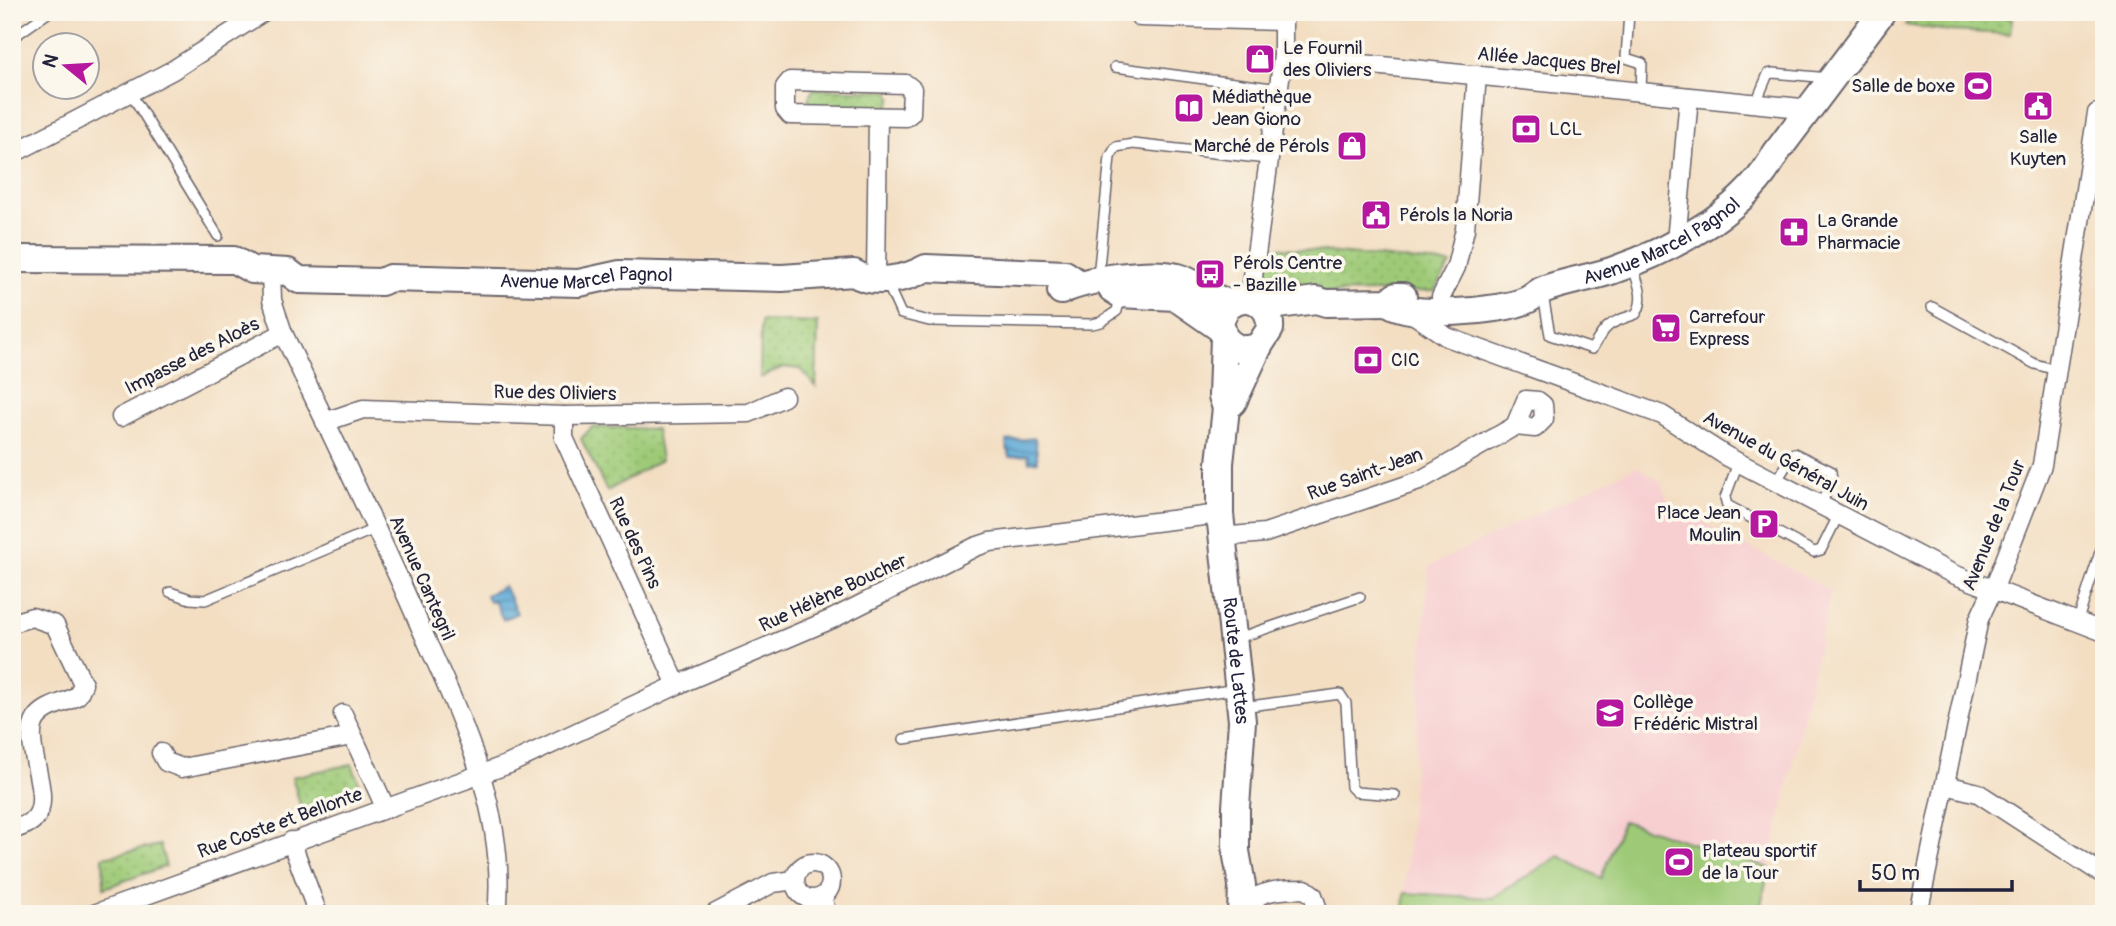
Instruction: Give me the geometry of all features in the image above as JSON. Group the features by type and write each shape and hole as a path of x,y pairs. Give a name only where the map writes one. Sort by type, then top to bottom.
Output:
{"main road":[{"name":"Avenue Marcel Pagnol","path":"1098,286 1121,275 1178,277 1213,298 1255,317 1316,311 1326,303 1485,309 1527,300 1542,289 1631,263 1676,242 1729,208 1767,169 1776,153 1882,12"},
{"name":"Avenue Marcel Pagnol","path":"1767,169 1776,166 1801,145 1900,12"},
{"name":"Avenue Marcel Pagnol","path":"12,259 152,261 160,257 234,260 299,280 321,281 381,282 390,278 579,283 620,274 782,278 819,291 853,287 926,268 1065,274 1098,286 1175,297 1222,333 1236,348 1252,349 1255,317"},
{"name":"Avenue Marcel Pagnol","path":"1399,307 1396,296 1441,297 1527,286 1542,289"},
{"path":"1222,314 1255,317 1233,402 1226,408 1222,396 1222,314"},
{"name":"Route de Lattes","path":"1226,408 1220,463 1220,525 1239,698 1236,851 1249,910"}],"street":[{"path":"12,154 173,70 263,12"},
{"path":"1140,17 1283,16 1283,56 1272,148 1267,159 1255,249 1255,317"},
{"name":"Allée Jacques Brel","path":"1283,56 1811,109"},
{"path":"1441,297 1456,267 1465,229 1477,75"},
{"path":"790,81 906,84 912,89 912,113 906,117 877,117 790,115 785,109 785,87 790,81"},
{"path":"1676,242 1689,97"},
{"name":"Avenue de la Tour","path":"1918,914 1979,619 2042,465 2097,113 2104,113"},
{"path":"877,117 883,278"},
{"name":"Avenue Cantegril","path":"271,271 272,300 283,333 377,528 463,724 481,774 492,818 499,892 497,914"},
{"name":"Avenue du Général Juin","path":"1399,307 1447,337 1662,415 1738,463 1839,516 1992,591 2104,632"},
{"name":"Impasse des Aloès","path":"121,417 283,333"},
{"name":"Rue des Oliviers","path":"325,422 363,409 564,416 749,413 784,397"},
{"name":"Rue des Pins","path":"564,416 564,438 677,685"},
{"name":"Rue Saint-Jean","path":"1220,525 1265,533 1419,481 1515,426"},
{"name":"Rue Hélène Boucher","path":"481,774 509,764 677,685 832,619 975,547 990,542 1220,525"},
{"path":"12,623 32,617 55,625 82,680 82,690 74,698 46,709 36,718 32,732 40,808 30,822 12,830"},
{"path":"343,714 384,807"},
{"path":"161,753 166,762 182,768 352,736"},
{"name":"Rue Coste et Bellonte","path":"94,914 481,774"},
{"path":"1946,785 1978,793 2104,875"},
{"path":"291,841 318,914"},
{"path":"822,855 831,874 825,905 801,894 795,880 802,866 822,855"},
{"path":"714,914 773,883 795,880"},
{"path":"1249,910 1265,892 1305,889 1316,900 1317,907 1311,914"}],"lane":[{"path":"12,38 49,12"},
{"path":"1629,12 1626,58 1642,63 1641,91"},
{"path":"1115,67 1279,89"},
{"path":"1755,105 1768,74 1773,72 1834,79"},
{"path":"130,92 218,236"},
{"path":"883,278 901,314 929,321 1101,322 1116,311 1098,286 1110,156 1116,147 1133,144 1267,159"},
{"path":"1542,289 1550,335 1592,349 1605,327 1615,320 1636,314 1641,307 1642,300 1631,263"},
{"path":"1932,307 2035,364 2056,370"},
{"path":"1775,483 1794,453 1820,466 1833,474 1820,506"},
{"path":"1738,463 1725,498 1727,505 1814,552 1822,550 1839,516"},
{"path":"170,592 190,599 205,600 377,528"},
{"path":"2077,623 2104,540"},
{"path":"1233,639 1360,597"},
{"path":"904,739 1239,698 1340,694 1346,703 1351,787 1356,792 1395,795"}],"shaded area":[{"name":"Collège Frédéric Mistral","path":"1637,466 1660,481 1669,504 1831,591 1769,868 1623,821 1601,878 1505,892 1492,898 1405,893 1429,566"}],"green space":[{"path":"1915,12 1993,12 2012,19 2010,34 1949,31 1905,25"},
{"path":"813,89 889,91 892,98 888,108 813,109 808,99"},
{"path":"1265,247 1451,264 1434,291 1265,294 1262,271"},
{"path":"761,321 818,323 816,387 800,369 783,367 760,378"},
{"path":"592,427 656,429 661,460 607,491 581,439"},
{"path":"352,764 362,790 303,815 292,777"},
{"name":"Plateau sportif de la Tour","path":"1623,821 1769,868 1759,914 1404,914 1405,893 1492,898 1559,856 1601,878"},
{"path":"160,845 166,866 104,888 103,857"}],"water":[{"path":"1035,438 1038,461 1029,462 1028,455 1009,457 1006,441"},
{"path":"504,586 517,613 503,620 494,600 489,602 486,595"}],"place":[{"name":"Le Fournil des Oliviers","path":"1260,59"},
{"name":"Salle de boxe","path":"1978,86"},
{"name":"Salle Kuyten","path":"2038,106"},
{"name":"Médiathèque Jean Giono","path":"1189,108"},
{"name":"LCL","path":"1526,129"},
{"name":"Marché de Pérols","path":"1352,146"},
{"name":"Pérols la Noria","path":"1376,215"},
{"name":"La Grande Pharmacie","path":"1794,232"},
{"name":"Pérols Centre - Bazille","path":"1210,274"},
{"name":"Carrefour Express","path":"1666,328"},
{"name":"CIC","path":"1368,360"},
{"name":"Place Jean Moulin","path":"1764,524"},
{"name":"Collège Frédéric Mistral","path":"1610,713"},
{"name":"Plateau sportif de la Tour","path":"1679,862"}]}
